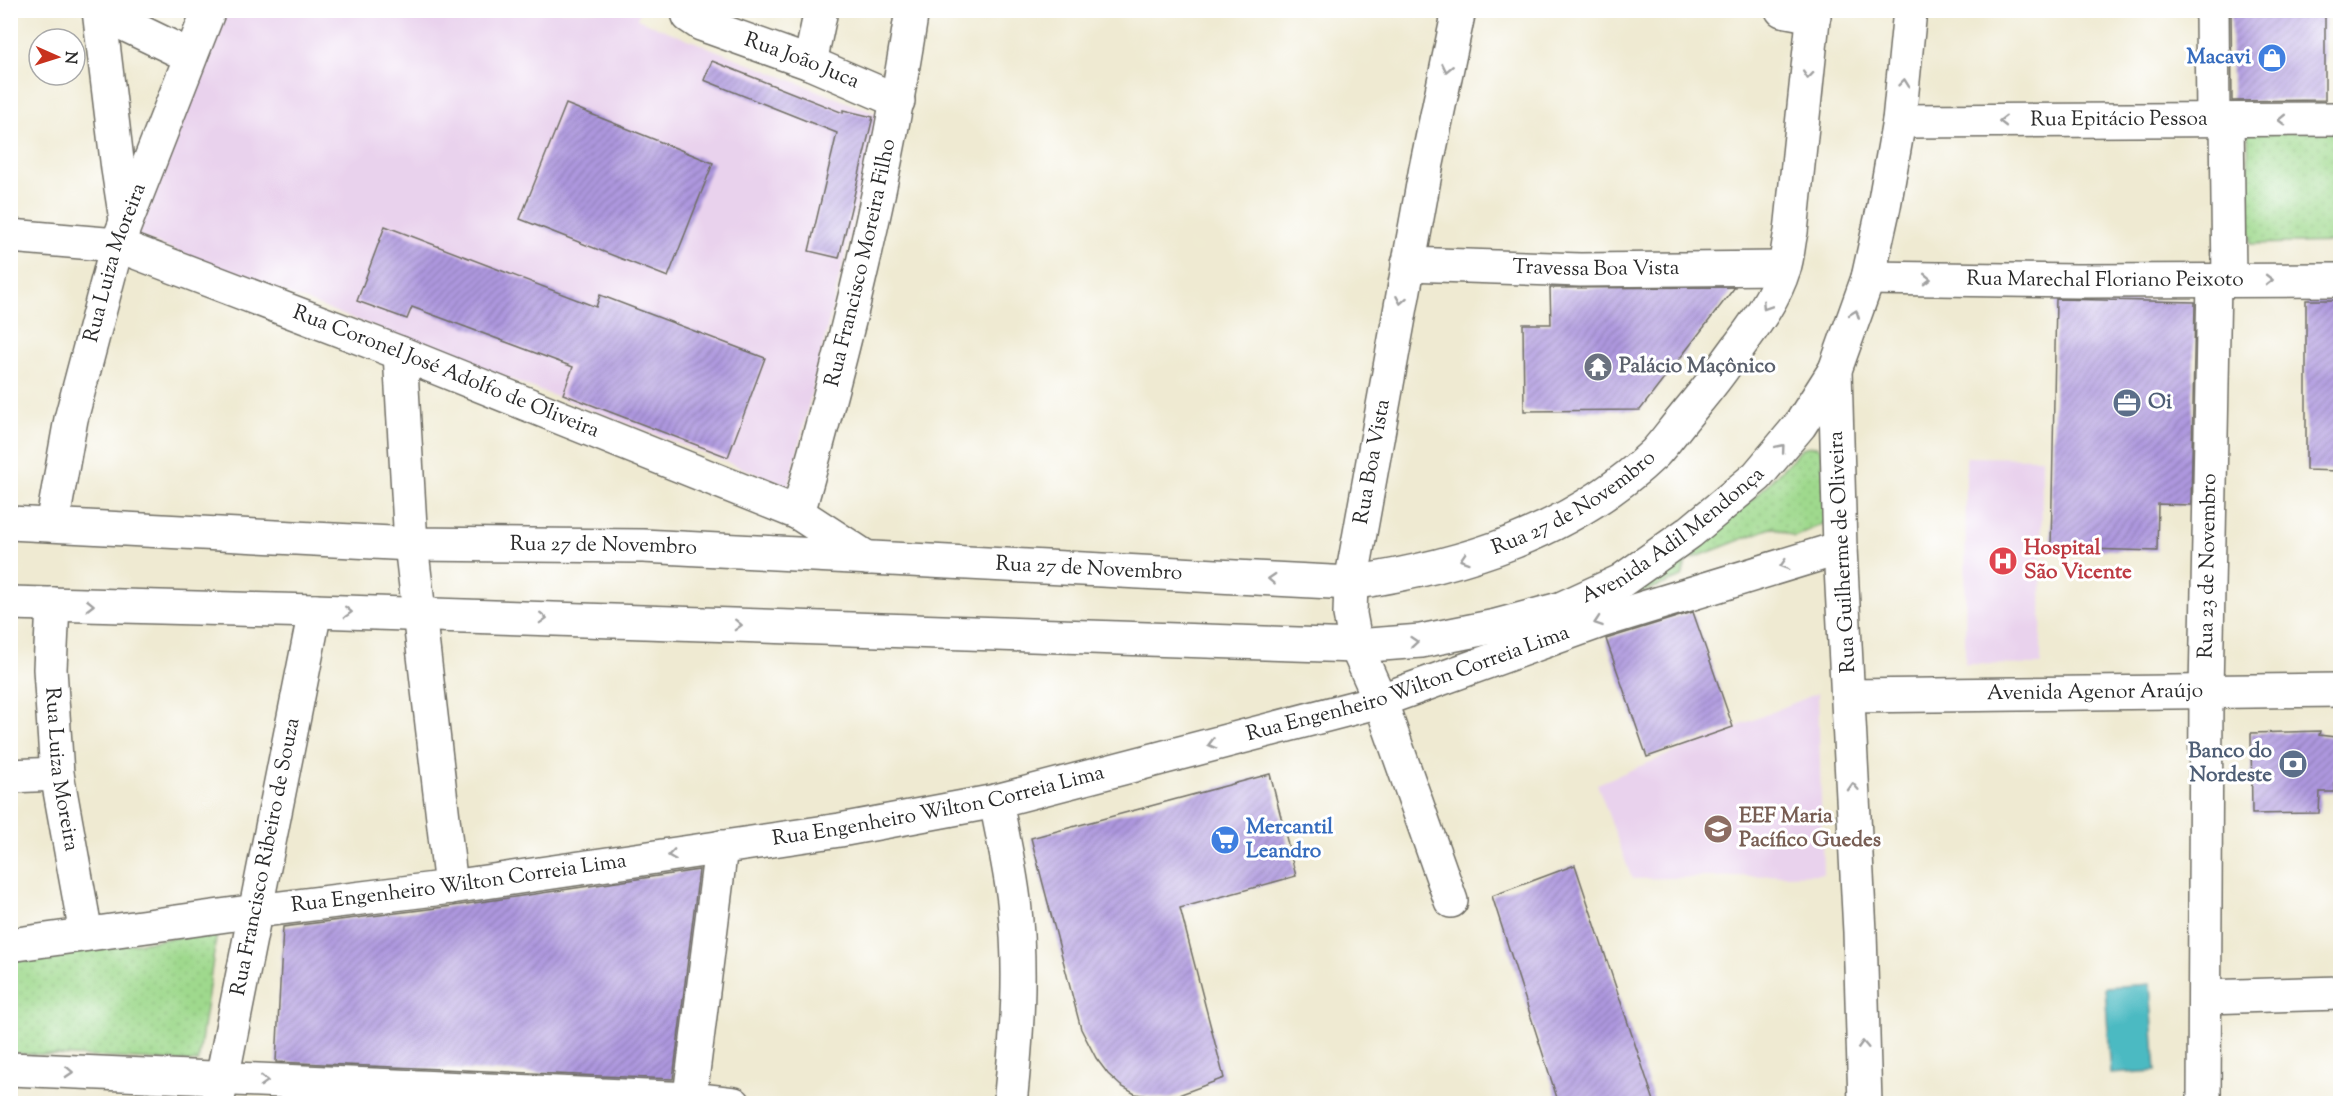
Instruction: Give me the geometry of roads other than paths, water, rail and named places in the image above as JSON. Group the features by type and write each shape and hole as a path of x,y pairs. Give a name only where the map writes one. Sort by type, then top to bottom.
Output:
{"main road":[{"name":"Rua Luiza Moreira","path":"52,525 71,419 122,232 209,10"},
{"path":"810,63 821,10"},
{"name":"Rua Francisco Moreira Filho","path":"798,513 837,376 898,101 912,10"},
{"name":"Rua Boa Vista","path":"1451,901 1380,700 1356,646 1350,614 1352,583 1408,264 1459,10"},
{"path":"1782,10 1814,13"},
{"name":"Rua Guilherme de Oliveira","path":"1865,1104 1860,932 1840,548 1835,370 1868,278 1884,206 1899,121 1910,10"},
{"name":"Rua 23 de Novembro","path":"2204,1104 2206,691 2222,281 2220,120 2212,10"},
{"path":"99,11 190,56"},
{"path":"99,11 118,169 122,232"},
{"name":"Rua 27 de Novembro","path":"10,522 411,544 643,546 1352,583 1456,562 1521,540 1563,521 1610,489 1655,452 1716,378 1771,299 1784,268 1795,195 1814,13"},
{"name":"Rua João Juca","path":"694,17 898,101"},
{"name":"Rua Epitácio Pessoa","path":"1899,121 2340,119"},
{"name":"Rua Coronel José Adolfo de Oliveira","path":"10,236 122,232 400,353 798,513 867,558"},
{"name":"Travessa Boa Vista","path":"1408,264 1580,270 1784,268"},
{"name":"Rua Marechal Floriano Peixoto","path":"1868,278 2340,280"},
{"path":"400,353 411,544 452,887"},
{"name":"Avenida Adil Mendonça","path":"1356,646 1421,641 1496,626 1560,609 1621,581 1690,532 1757,476 1800,425 1835,370"},
{"name":"Rua Engenheiro Wilton Correia Lima","path":"10,945 452,887 840,830 996,801 1380,700 1601,621 1840,548"},
{"path":"10,603 315,610 1356,646"},
{"name":"Rua Luiza Moreira","path":"53,604 50,669 57,774 86,934"},
{"name":"Rua Francisco Ribeiro de Souza","path":"219,1091 315,610"},
{"name":"Avenida Agenor Araújo","path":"1849,696 2340,690"},
{"path":"10,776 57,774"},
{"path":"996,801 1014,901 1019,969 1017,1038 1011,1104"},
{"path":"690,1101 721,847"},
{"path":"2206,997 2340,993"},
{"path":"10,1070 219,1091 690,1101 734,1104"}],"water":[{"path":"2150,984 2156,1071 2111,1074 2105,987"}],"place":[{"name":"Macavi","path":"2272,58"},
{"name":"Palácio Maçônico","path":"1598,367"},
{"name":"Oi","path":"2127,403"},
{"name":"Hospital São Vicente","path":"2003,561"},
{"name":"Banco do Nordeste","path":"2293,764"},
{"name":"EEF Maria Pacífico Guedes","path":"1718,829"},
{"name":"Mercantil Leandro","path":"1225,840"}]}
